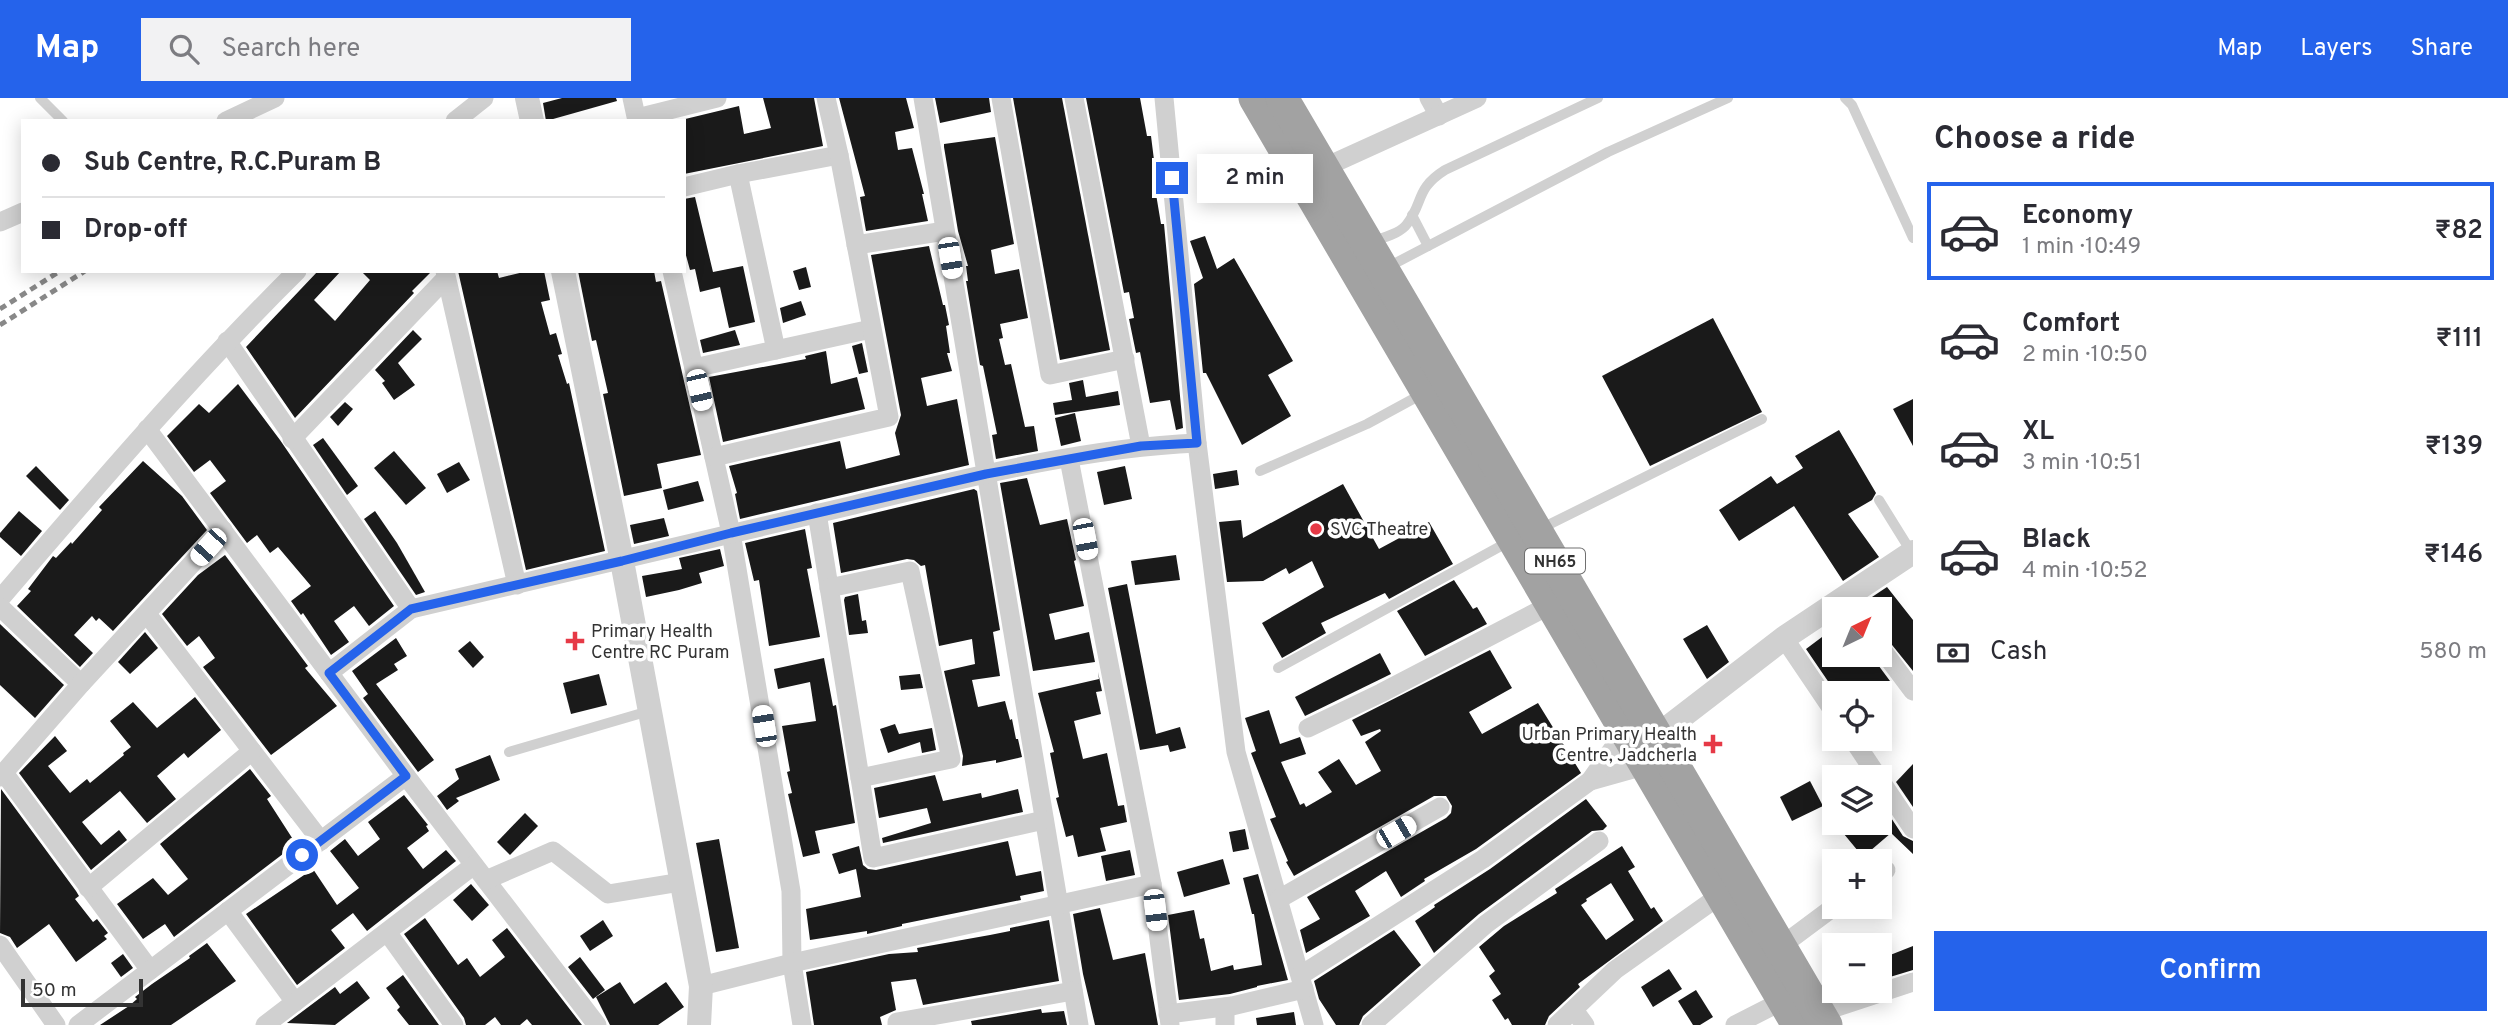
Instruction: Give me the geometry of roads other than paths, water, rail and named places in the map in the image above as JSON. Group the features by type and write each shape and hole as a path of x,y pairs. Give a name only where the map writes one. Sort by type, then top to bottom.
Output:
{"highway":[{"name":"NH65","path":"1255,98 1415,347 1652,750 1780,947 1807,1016"},
{"name":"NH65","path":"1282,98 1376,257 1415,347 1427,391 1525,535 1552,604 1626,730 1652,750 1722,894 1807,1016"}],"street":[{"path":"230,119 275,98"},
{"path":"458,119 484,98"},
{"path":"527,98 532,119"},
{"path":"632,98 637,119 717,98"},
{"path":"714,457 888,417 826,98"},
{"path":"923,98 1079,1025"},
{"path":"1000,98 1050,375 1125,359"},
{"path":"1074,98 1141,446"},
{"path":"1164,98 1197,443 1236,752 1314,1025"},
{"path":"1429,98 1439,116"},
{"path":"1323,168 1477,98"},
{"path":"686,187 839,155"},
{"path":"738,174 776,350"},
{"path":"0,222 21,213"},
{"path":"856,245 945,231"},
{"path":"0,599 226,341 295,273"},
{"path":"563,273 622,561 701,986 699,1025"},
{"path":"672,273 731,533 791,891 792,963 802,1025"},
{"path":"292,439 445,275"},
{"path":"445,275 516,585"},
{"path":"694,368 871,329"},
{"path":"226,341 411,609"},
{"path":"147,429 406,776 597,1025"},
{"path":"329,673 411,609 986,474 1141,446 1197,443"},
{"path":"1069,459 1152,884 1169,1019 1225,1016 1303,982 1483,859 1590,781 1652,750 1784,639 1822,618"},
{"path":"817,513 873,858 1044,820"},
{"path":"150,970 2,775 223,530"},
{"path":"1857,597 1912,553"},
{"path":"829,588 910,571 951,759 860,778"},
{"path":"1308,728 1552,604"},
{"path":"0,607 82,684"},
{"path":"147,614 321,841"},
{"path":"1784,639 1822,694"},
{"path":"1892,663 1913,691"},
{"path":"1590,781 1626,730"},
{"path":"88,888 253,751"},
{"path":"78,1025 406,776"},
{"path":"1892,798 1913,829"},
{"path":"1279,899 1440,807"},
{"path":"1371,1025 1486,923 1599,841"},
{"path":"265,1025 387,932 480,873 553,851 608,894 681,882"},
{"path":"701,986 792,963 1152,884"},
{"path":"1556,1025 1579,1017 1615,970 1722,894"},
{"path":"228,911 295,1002"},
{"path":"1780,947 1822,916"},
{"path":"387,932 454,1025"},
{"path":"0,945 56,1025"},
{"path":"1735,1025 1807,1016 1913,982"},
{"path":"897,1025 897,1022 1073,990"}],"lane":[{"path":"40,98 61,119"},
{"path":"1376,257 1412,215 1426,185 1445,170 1598,98"},
{"path":"1376,257 1428,246 1608,152 1728,98"},
{"path":"1845,98 1852,105 1913,238"},
{"path":"1412,215 1428,246"},
{"path":"1260,471 1367,424 1427,391"},
{"path":"1278,668 1525,535 1762,419"},
{"path":"1879,500 1912,553"},
{"path":"509,752 650,711"}],"railway":[{"path":"0,309 57,273"},
{"path":"0,325 82,273"}],"place":[{"name":"SVC Theatre","path":"1316,529"},
{"name":"Primary Health Centre RC Puram","path":"575,641"},
{"name":"Urban Primary Health Centre, Jadcherla","path":"1713,744"}]}
